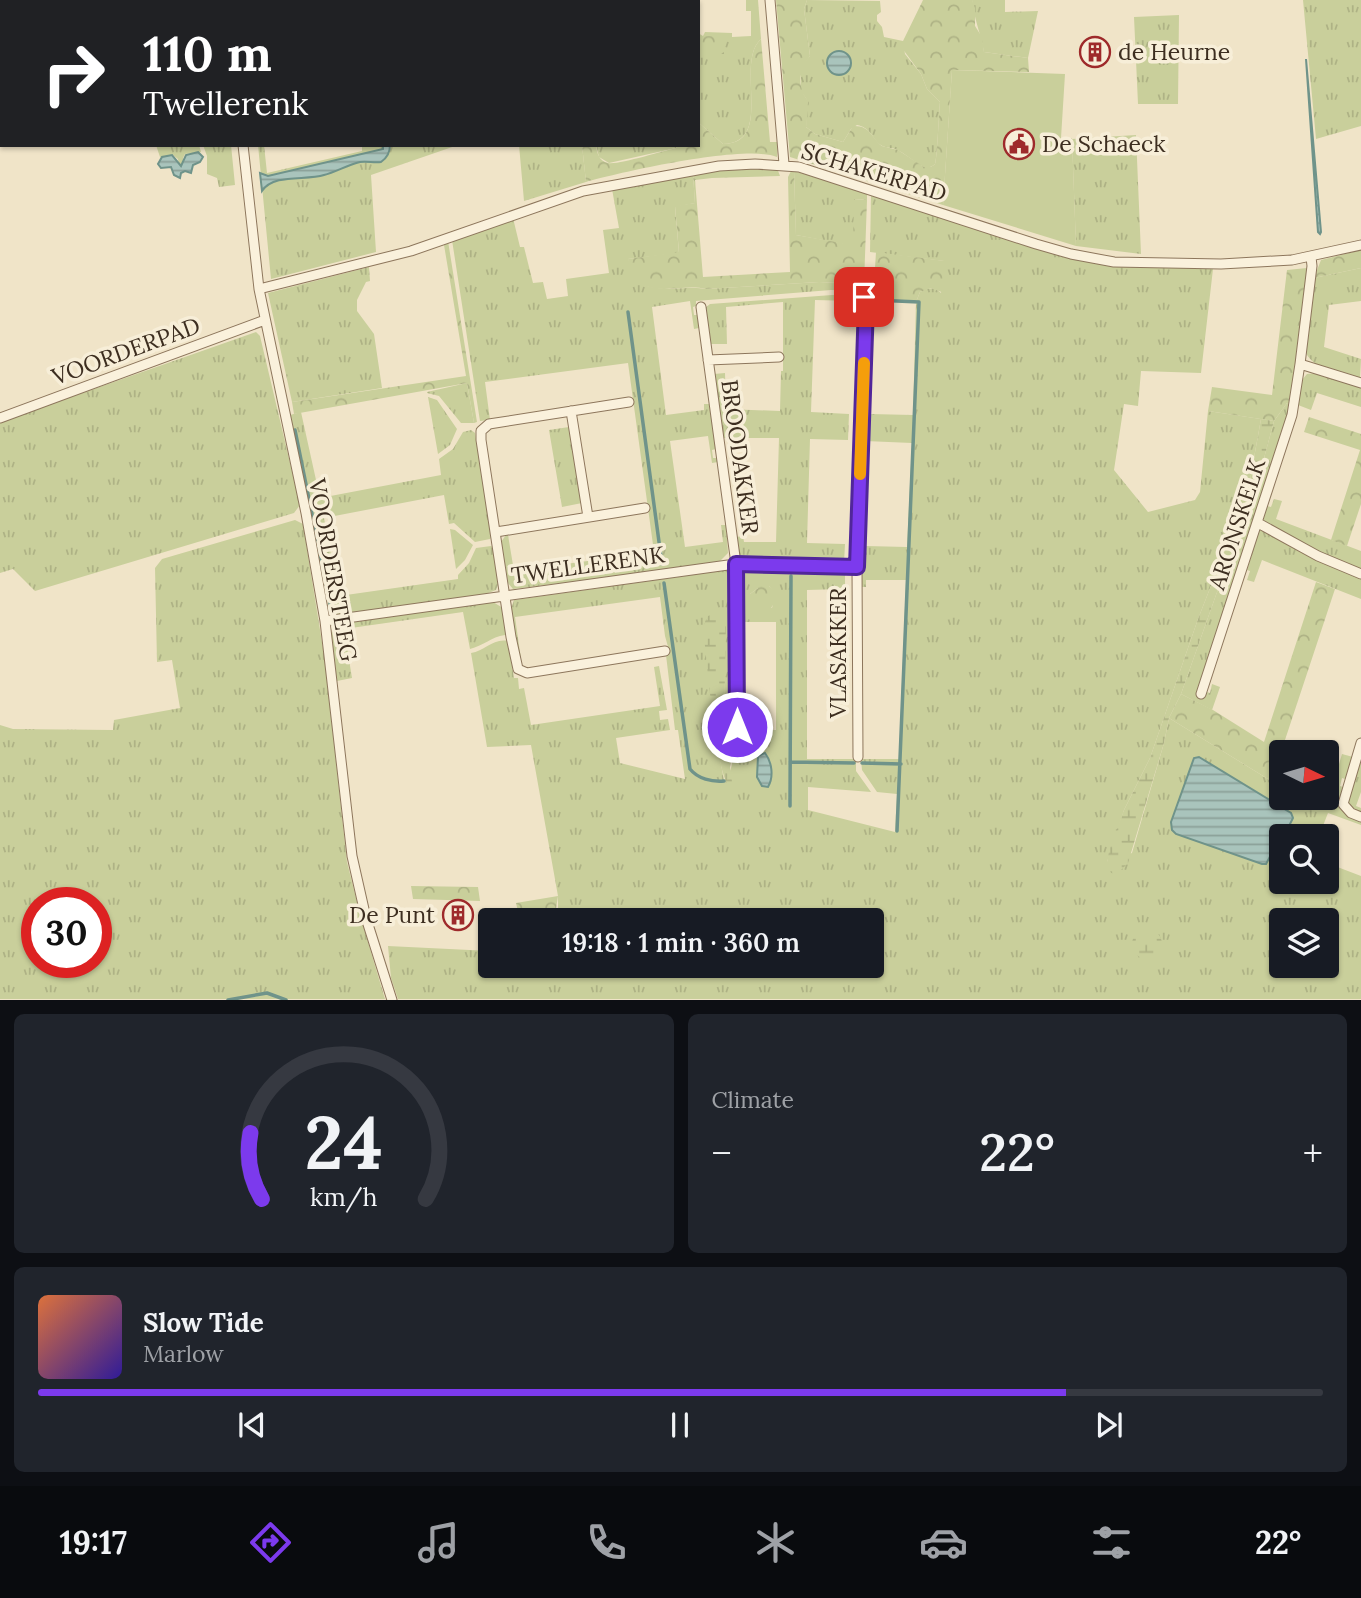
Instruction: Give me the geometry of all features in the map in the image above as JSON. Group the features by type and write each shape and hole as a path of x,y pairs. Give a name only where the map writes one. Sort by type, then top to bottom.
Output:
{"street":[{"path":"770,0 784,164"},
{"name":"VOORDERSTEEG","path":"243,147 259,289 306,513 325,621 352,856 366,918 392,999"},
{"name":"SCHAKERPAD","path":"259,289 411,251 583,191 694,169 737,164 784,164 799,167 1036,244 1093,258 1129,263 1221,264 1311,257 1361,245"},
{"name":"ARONSKELK","path":"1201,694 1292,415 1312,267 1311,257"},
{"name":"VLASAKKER","path":"858,757 857,567 866,305 864,297"},
{"name":"BROODAKKER","path":"701,307 736,564 737,727"},
{"name":"VOORDERPAD","path":"0,418 265,320"},
{"name":"BROODAKKER","path":"708,360 779,357"},
{"path":"1300,364 1361,383"},
{"path":"629,402 489,425 482,429 481,440 518,669 523,673 665,651"},
{"path":"571,411 588,517"},
{"path":"496,532 645,508"},
{"path":"1258,523 1318,556 1361,574"},
{"name":"TWELLERENK","path":"325,621 736,564 857,567"},
{"path":"1361,743 1343,804 1351,813 1361,817"}],"green space":[{"path":"746,0 758,0 761,39 754,50 751,65 751,117 747,131 738,140 723,144 700,124 700,54 724,54 703,36 705,32 732,33 732,37 751,36 751,11 746,11"},
{"path":"776,0 807,0 804,9 810,56 800,79 802,90 809,102 806,127 815,134 843,142 853,126 863,127 882,146 898,150 924,167 935,164 940,102 927,89 921,74 902,48 923,0 972,0 975,26 982,37 984,52 1028,58 1029,72 952,70 943,205 790,157"},
{"path":"807,0 880,1 881,12 877,15 877,21 882,27 884,37 903,41 905,54 921,74 927,89 940,102 934,165 924,167 895,149 882,146 861,126 857,125 851,129 843,142 815,134 806,127 807,100 801,91 801,66 810,56 804,9"},
{"path":"972,0 1005,0 1005,12 1038,11 1028,58 984,52"},
{"path":"1303,0 1361,0 1361,126 1316,139"},
{"path":"1179,15 1178,104 1138,104 1134,17"},
{"path":"700,34 724,36 724,54 700,54"},
{"path":"761,39 770,142 778,142 777,157 739,154 712,157 654,166 586,182 582,147 596,147 602,160 614,163 677,147 700,147 700,124 723,144 738,140 747,131 751,117 751,66 754,50"},
{"path":"952,70 1065,74 1061,138 1072,138 1076,246 943,205"},
{"path":"1136,135 1141,254 1076,246 1072,139"},
{"path":"157,147 200,147 201,152 185,154 183,165 179,166 178,159 173,155 160,157"},
{"path":"204,147 231,147 235,185 219,187 217,178 207,174 207,156"},
{"path":"258,147 264,147 267,173 362,151 362,147 452,147 371,175 376,252 271,279"},
{"path":"519,147 582,147 586,182 524,201"},
{"path":"596,147 677,147 609,163 599,157"},
{"path":"741,168 777,168 780,176 695,180 703,277 790,272 788,177 791,171 794,171 796,235 853,245 854,199 867,200 864,284 819,282 666,289 631,282 628,259 679,252 675,206 695,203 693,174"},
{"path":"794,171 867,193 867,200 854,199 854,246 796,235"},
{"path":"693,174 695,203 675,207 679,253 628,259 639,280 645,285 706,289 819,282 864,284 864,291 831,290 696,301 696,306 693,307 699,328 694,329 690,301 652,307 666,415 704,410 704,404 709,404 716,449 712,450 713,458 717,458 718,462 712,463 708,436 670,441 685,547 723,542 721,525 726,525 728,553 719,562 684,568 513,589 508,583 501,542 506,535 514,571 654,552 628,363 485,382 490,420 480,421 452,240 513,218 533,283 543,282 547,299 568,296 566,279 609,273 603,230 619,228 612,189"},
{"path":"871,195 1109,265 1210,266 1213,269 1201,373 1141,371 1138,406 1124,404 1114,470 1148,512 1195,500 1200,492 1208,411 1261,419 1248,491 1198,619 1150,758 1124,810 1107,862 1132,853 1169,718 1269,780 1269,800 1199,757 1193,758 1269,858 1269,894 1339,894 1339,868 1361,876 1361,999 398,999 391,978 388,946 478,950 478,978 884,978 884,908 558,908 531,745 487,747 471,653 498,641 508,641 514,678 518,678 519,689 524,688 531,725 660,706 654,667 659,666 667,710 659,711 660,720 668,719 670,730 616,738 620,763 685,779 678,730 675,730 666,655 670,654 660,597 515,617 521,659 511,609 514,600 728,570 732,574 734,729 776,730 776,622 745,622 744,639 744,629 740,629 740,575 746,568 845,571 845,589 807,590 807,759 856,759 856,771 871,792 808,787 808,810 895,832 897,794 877,792 862,770 861,759 899,759 906,580 866,580 866,587 862,587 862,540 866,540 866,546 907,547 912,443 865,441 866,408 870,408 870,414 913,415 916,302 920,292 926,289 941,293 944,261 870,252","holes":["769,586 775,594 772,608 750,594 758,588","725,616 724,716 732,765 724,780 716,738"]},
{"path":"448,241 477,422 474,423 467,383 294,414 292,402 466,376 444,245"},
{"path":"1361,250 1361,268 1314,278 1321,260"},
{"path":"876,252 945,261 944,293 931,288 920,292 916,302 873,300"},
{"path":"369,267 370,281 366,282 357,300 357,311 374,334 382,388 292,402 268,293"},
{"path":"1307,268 1290,404 1287,403 1274,421 1208,411 1212,387 1272,395 1287,270"},
{"path":"1361,268 1361,301 1329,305 1324,347 1361,359 1360,378 1322,367 1306,353 1314,278"},
{"path":"853,295 853,301 815,300 811,412 849,414 848,440 810,439 807,543 845,544 844,563 746,561 739,554 736,537 743,536 744,542 776,542 779,438 722,438 714,374 725,373 726,409 780,411 783,302 726,307 727,344 710,344 705,308 710,304"},
{"path":"256,332 260,336 300,505 294,513 35,591 13,569 0,573 0,422"},
{"path":"1317,373 1361,388 1361,407 1317,393 1311,410 1298,405 1302,380 1307,374"},
{"path":"467,383 474,423 461,423 439,396 427,393 427,392"},
{"path":"428,397 437,400 457,429 450,445 438,454"},
{"path":"1287,403 1290,404 1286,424 1198,696 1205,698 1207,692 1210,693 1212,684 1220,687 1212,710 1181,694 1263,462 1274,421"},
{"path":"301,412 320,498 441,475 439,459 453,449 463,432 471,430 475,433 492,535 490,539 475,542 454,523 449,524 444,495 324,518 339,596 458,579 476,548 491,546 494,548 499,582 496,590 478,597 338,615 330,612 290,415"},
{"path":"1309,417 1361,434 1361,504 1347,546 1331,540 1360,450 1304,432"},
{"path":"1261,419 1274,421 1263,462 1181,694 1169,718 1128,863 1113,874 1109,871 1107,862 1110,847 1124,810 1150,758 1198,619 1248,491"},
{"path":"569,427 582,503 562,507 549,430"},
{"path":"1274,499 1282,501 1276,519 1361,551 1361,572 1319,554 1262,523 1267,506 1271,507"},
{"path":"295,520 303,524 325,661 347,862 385,999 0,999 0,725 13,729 113,730 114,720 180,708 172,660 157,662 155,568 162,559"},
{"path":"1260,528 1361,577 1361,599 1262,560 1254,582 1247,580 1250,571 1247,570"},
{"path":"450,529 473,545 465,560 456,569"},
{"path":"769,581 769,586 779,596 779,602 775,602 769,611 755,611 749,604 750,594 758,588 759,582"},
{"path":"1316,582 1335,589 1285,740 1269,740 1269,780 1169,718 1181,694 1213,710 1264,742"},
{"path":"493,602 503,608 507,633 470,649 463,612 344,629 352,678 337,681 331,634 337,624"},
{"path":"719,612 725,616 726,623 724,723 735,745 730,767 732,782 728,784 719,758 703,627 708,616"},
{"path":"1342,754 1353,757 1345,779 1342,778 1340,786 1343,787 1339,801 1339,764"},
{"path":"1361,759 1361,792 1356,806 1361,808 1361,812 1352,809 1347,800"},
{"path":"1341,806 1349,816 1361,821 1361,825 1328,813 1324,824 1290,824 1293,818 1286,810 1339,810"},
{"path":"411,886 478,887 480,901 413,899"},
{"path":"558,896 556,908 517,908 516,903"},
{"path":"1147,929 1158,933 1162,944 1158,955 1147,959 1136,955 1132,944 1136,933"}],"water":[{"path":"839,51 848,54 851,63 848,72 839,75 830,72 827,63 830,54"},
{"path":"1306,59 1321,232 1320,234 1318,232"},
{"path":"390,147 381,162 360,162 317,177 282,180 267,185 262,191 260,173 268,176"},
{"path":"198,152 203,157 200,162 193,165 191,173 181,173 180,178 174,175 171,167 161,168 158,164 162,157 172,155 181,166 186,155"},
{"path":"765,753 771,770 768,787 762,786 757,777 758,756"},
{"path":"1199,757 1269,800 1269,810 1286,810 1291,813 1293,818 1290,824 1269,824 1269,858 1266,864 1176,834 1172,830 1171,822 1194,758"}],"waterway":[{"path":"874,300 919,302 897,831"},
{"path":"628,312 662,564"},
{"path":"295,430 331,608"},
{"path":"790,806 791,576"},
{"path":"664,583 690,769 706,779 724,781"},
{"path":"790,762 854,763"},
{"path":"862,763 901,764"},
{"path":"228,1000 267,993 286,1000"}],"slow traffic":[{"path":"860,474 864,363"}],"place":[{"name":"de Heurne","path":"1095,52"},
{"name":"De Schaeck","path":"1019,144"},
{"name":"De Punt","path":"458,915"}],"route":[{"path":"737,727 736,564 857,567 866,305 864,297"}]}
